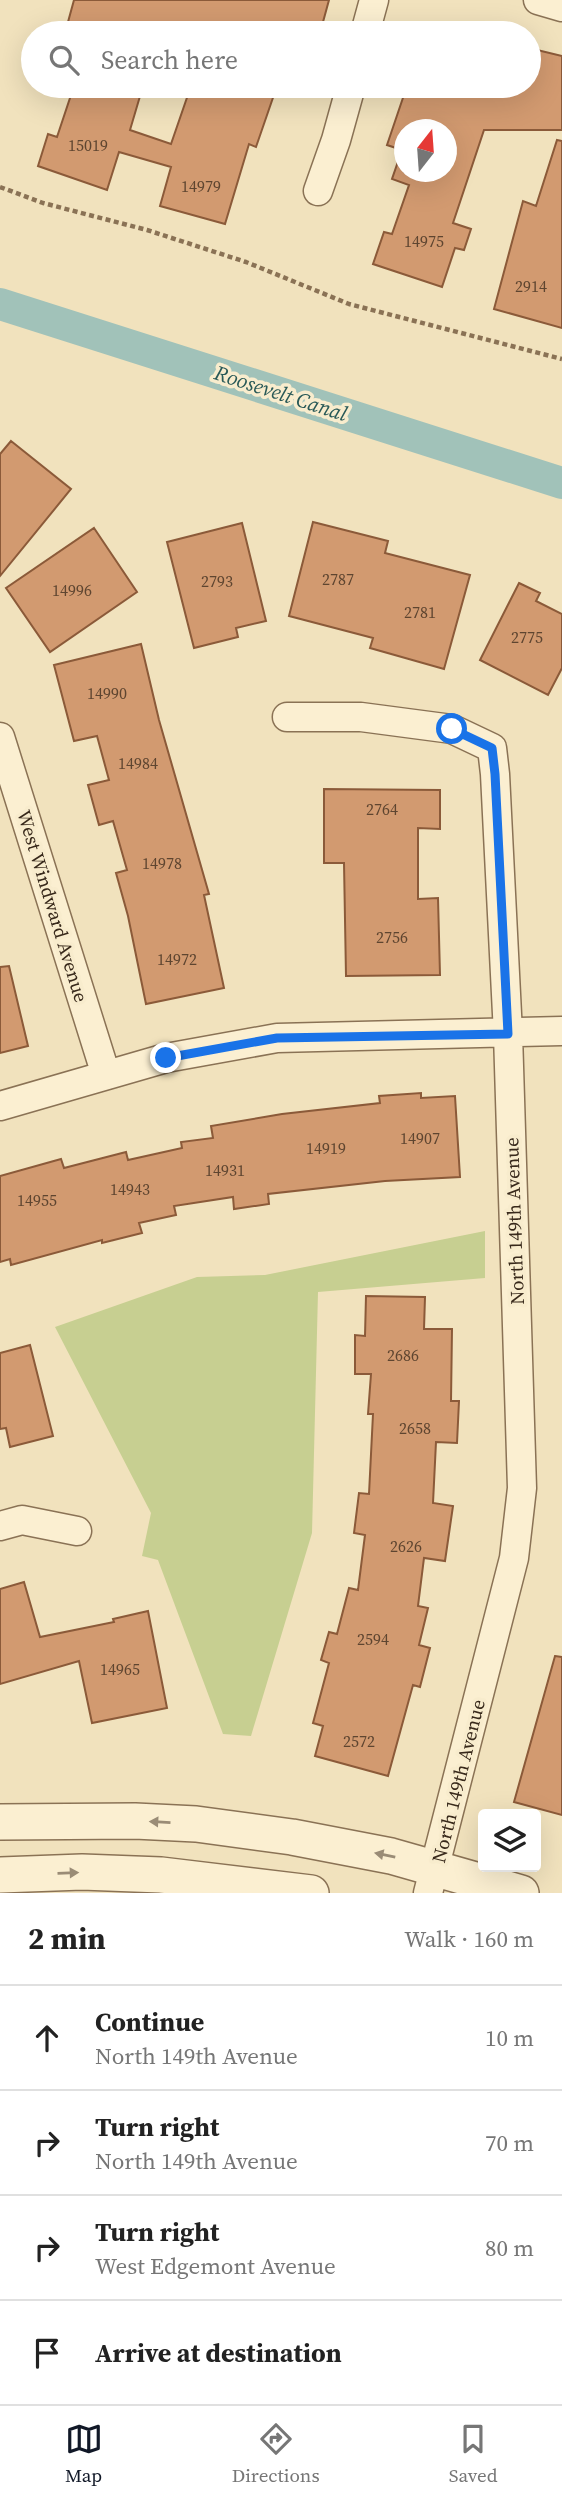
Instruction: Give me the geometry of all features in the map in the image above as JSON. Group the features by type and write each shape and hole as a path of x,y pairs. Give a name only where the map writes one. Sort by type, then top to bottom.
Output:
{"street":[{"path":"368,21 374,0"},
{"path":"538,0 562,7"},
{"path":"318,191 348,98"},
{"name":"North 149th Avenue","path":"287,717 361,717 452,729 492,748 508,1034 522,1488 514,1558 432,1881"},
{"name":"West Windward Avenue","path":"0,737 106,1075"},
{"path":"0,1105 166,1058 277,1038 562,1031"},
{"path":"0,1526 22,1520 76,1531"},
{"path":"0,1822 135,1821 196,1824 292,1837 391,1856 432,1881 521,1893"},
{"path":"0,1875 82,1872 162,1875 311,1893"}],"path":[{"path":"0,187 43,203 147,230 246,262 349,304 562,359"}],"green space":[{"path":"485,1231 485,1278 318,1292 312,1533 251,1736 223,1734 158,1560 142,1556 151,1513 55,1327 197,1277 265,1275"}],"building":[{"path":"74,0 329,0 323,21 68,21"},
{"path":"541,51 562,56 562,130 484,130 453,223 471,229 464,250 455,248 442,287 373,264 384,232 392,234 409,185 400,182 457,182 457,119 396,119 403,98 541,98"},
{"path":"70,98 139,98 130,130 171,144 187,98 273,98 256,147 249,144 225,224 160,206 171,167 119,152 107,190 38,166 48,134 57,137"},
{"path":"394,124 394,147 387,145"},
{"path":"557,140 562,141 562,328 494,309 523,201 536,206"},
{"path":"11,441 71,489 0,576 0,454"},
{"path":"313,522 388,541 385,553 470,575 444,669 370,648 373,638 289,616"},
{"path":"242,523 266,621 236,628 238,637 194,648 167,542"},
{"path":"94,528 137,592 50,652 6,588"},
{"path":"519,583 540,593 536,601 562,614 562,668 548,695 480,660"},
{"path":"141,644 159,720 209,894 204,895 224,988 146,1004 116,873 127,870 113,821 99,825 88,785 109,780 97,736 74,741 54,665"},
{"path":"324,789 440,790 440,829 418,828 418,899 438,898 440,975 346,976 344,863 324,863"},
{"path":"9,966 28,1046 0,1053 0,967"},
{"path":"421,1093 421,1098 455,1096 460,1177 385,1181 268,1194 269,1204 234,1209 233,1197 174,1206 176,1215 139,1223 142,1233 102,1243 102,1240 11,1265 10,1259 0,1262 0,1176 61,1159 64,1168 126,1152 128,1160 182,1148 181,1142 213,1138 211,1126 282,1114 380,1103 379,1096"},
{"path":"366,1296 425,1297 424,1329 452,1329 451,1401 459,1401 457,1443 436,1442 433,1503 453,1506 445,1561 424,1558 418,1606 428,1608 419,1645 430,1648 420,1687 413,1685 388,1776 315,1756 323,1726 313,1723 329,1663 321,1660 329,1632 337,1634 349,1588 358,1590 365,1535 354,1533 359,1493 369,1494 373,1414 368,1414 371,1374 355,1374 355,1335 365,1336"},
{"path":"30,1345 53,1436 10,1447 6,1428 0,1429 0,1353"},
{"path":"24,1582 40,1637 114,1622 113,1619 148,1611 167,1708 92,1723 79,1661 0,1684 0,1589"},
{"path":"555,1656 562,1657 562,1815 514,1802"}],"waterway":[{"name":"Roosevelt Canal","path":"0,304 562,483"}],"route":[{"path":"166,1058 277,1038 508,1034 492,748 452,729"}]}
